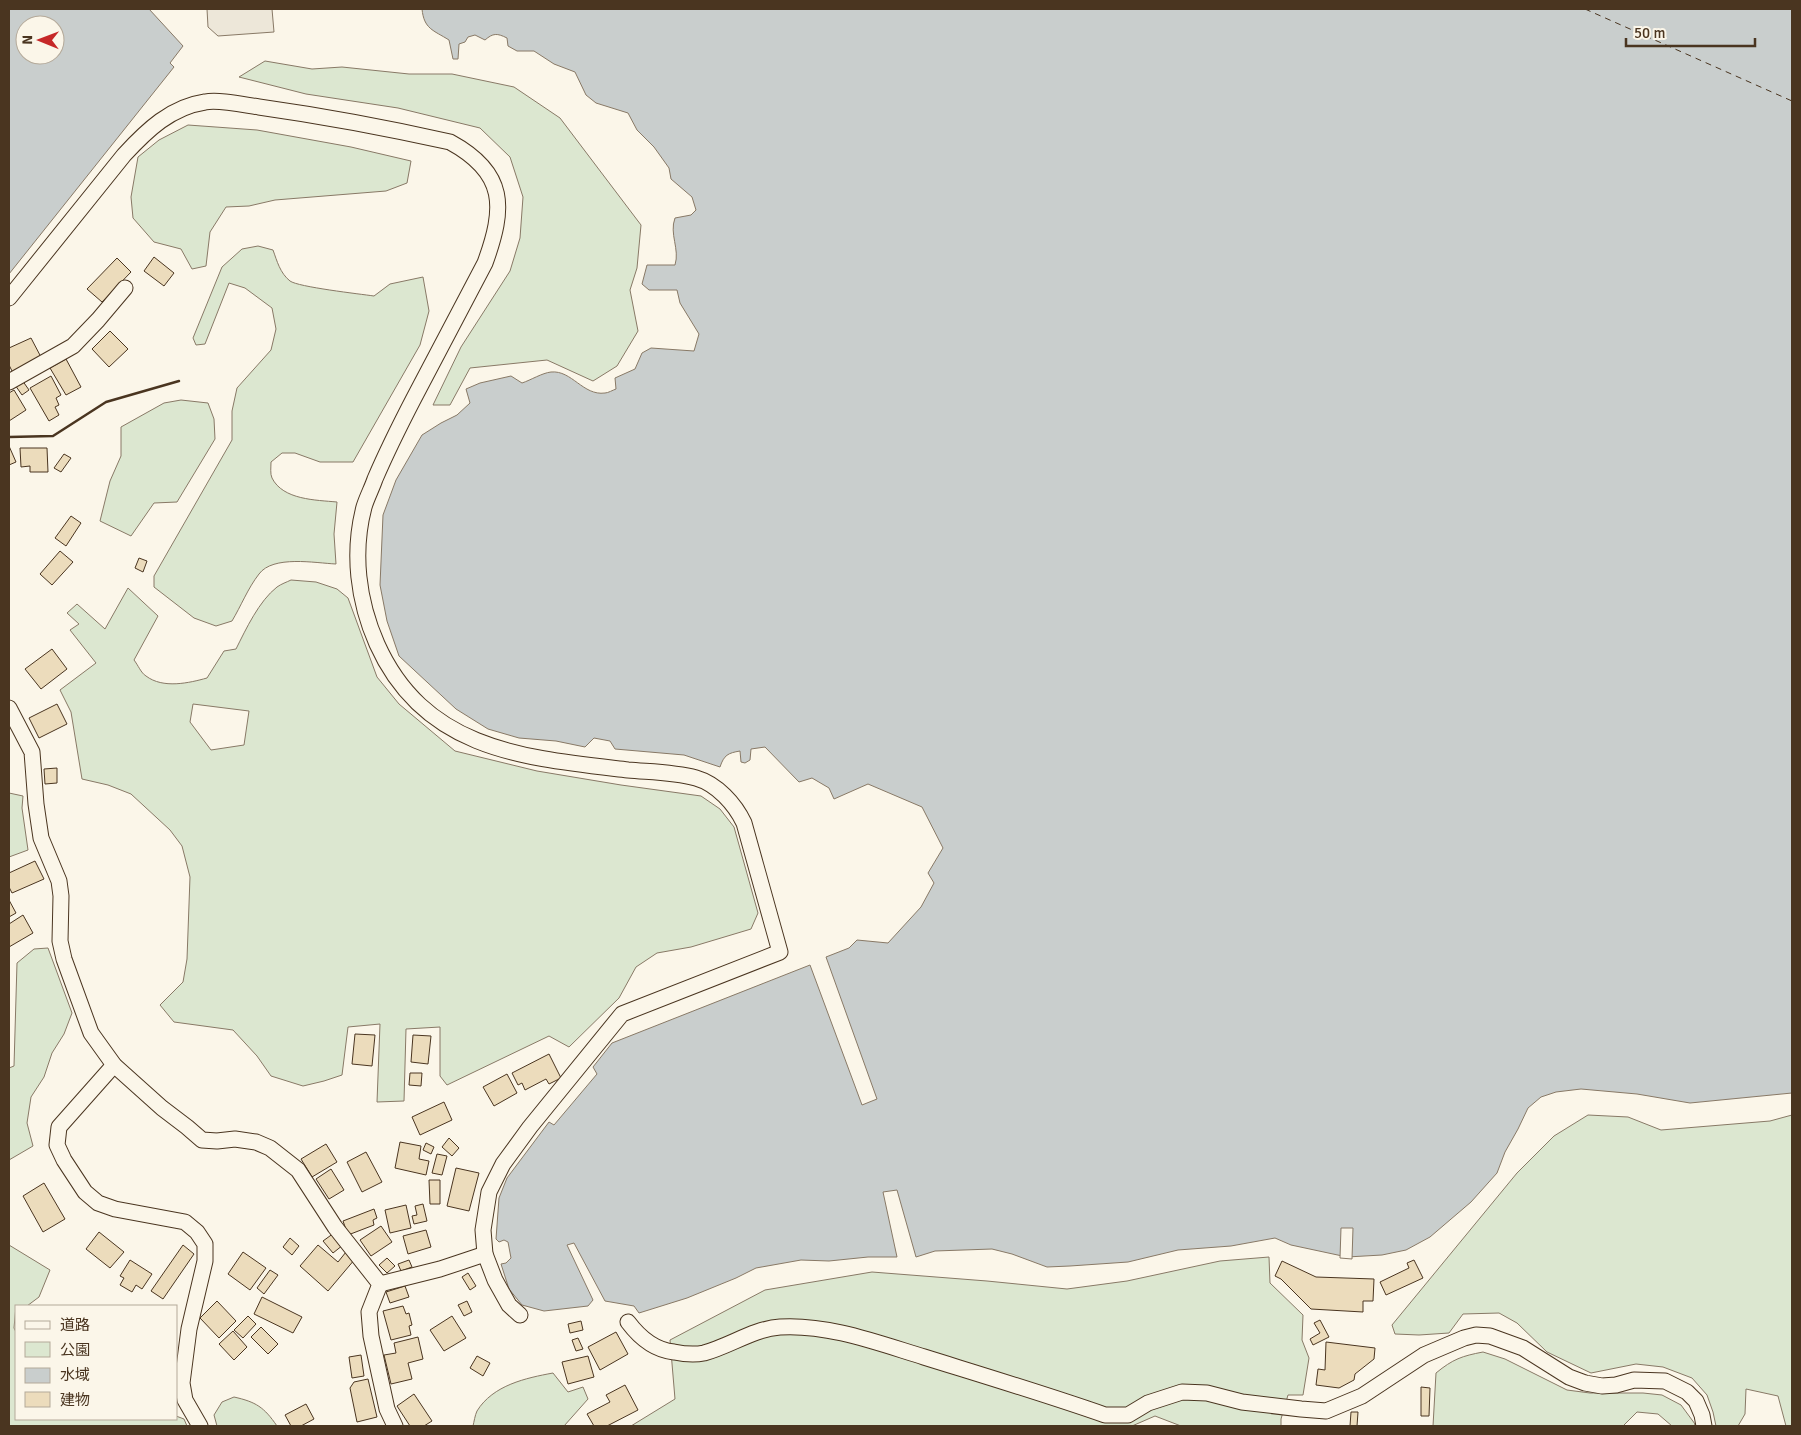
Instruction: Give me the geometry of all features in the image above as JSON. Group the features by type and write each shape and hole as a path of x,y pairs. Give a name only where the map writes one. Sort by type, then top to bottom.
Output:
{"street":[{"path":"9,298 124,155 145,133 162,118 191,105 207,101 277,110 450,142 468,152 483,166 492,179 497,195 498,218 495,236 485,263 391,442 365,505 359,535 359,577 360,594 366,617 385,661 408,694 426,712 472,740 525,756 697,778 718,790 738,809 744,823 780,952 622,1014 530,1127 495,1177 485,1209 483,1230 485,1254 495,1280 509,1305 520,1315"},
{"path":"9,382 73,346 125,288"},
{"path":"9,708 32,752 41,838 59,881 61,896 60,941 64,959 91,1033 114,1065 162,1108 187,1126 202,1140 235,1139 256,1142 270,1148 298,1170 335,1227 380,1284"},
{"path":"114,1065 59,1127 57,1145 64,1160 85,1192 98,1203 115,1209 185,1222 197,1232 205,1244 206,1261 189,1330 182,1384 185,1400 200,1426"},
{"path":"380,1284 440,1269 485,1254"},
{"path":"380,1284 369,1312 371,1336 387,1409 395,1426"},
{"path":"628,1322 639,1336 651,1344 666,1351 691,1354 704,1353 761,1331 778,1327 813,1327 872,1342 1105,1415 1128,1415 1148,1403 1182,1392 1207,1393 1242,1402 1301,1410 1326,1411 1362,1396 1424,1355 1464,1338 1476,1335 1490,1336 1523,1348 1569,1376 1585,1382 1602,1386 1616,1385 1634,1380 1665,1381 1688,1392 1696,1401 1704,1426"}],"green space":[{"path":"265,61 312,69 342,67 409,74 452,74 514,87 560,118 641,225 637,268 630,290 638,331 617,366 593,381 547,360 470,368 450,405 433,405 461,347 510,271 520,238 523,197 510,157 480,128 398,108 306,94 239,77"},
{"path":"188,125 257,130 351,147 411,161 407,183 386,191 275,200 249,206 226,207 210,232 206,266 192,269 181,249 154,242 133,218 131,197 138,157 159,140"},
{"path":"258,246 273,250 281,271 290,281 316,288 374,296 390,284 423,277 429,311 420,345 353,462 320,462 295,453 282,453 271,462 272,478 284,491 301,498 337,502 334,534 336,564 295,561 274,564 265,568 251,585 232,621 216,626 194,618 154,587 154,576 232,440 232,411 237,388 271,350 276,329 272,308 245,288 229,283 205,344 196,345 193,338 222,267 242,249"},
{"path":"181,400 208,403 214,419 215,439 177,502 154,503 131,536 100,521 110,481 121,456 121,427 164,403"},
{"path":"291,580 316,582 337,589 348,598 377,677 399,704 455,751 537,771 701,796 720,809 734,827 758,913 751,929 691,947 657,953 636,967 619,998 569,1047 549,1036 447,1085 440,1076 440,1027 406,1029 404,1101 377,1102 380,1024 348,1027 342,1075 303,1086 271,1076 257,1056 233,1030 174,1022 160,1005 183,982 187,959 190,877 182,846 170,830 131,794 108,785 82,779 71,712 60,690 96,663 70,630 79,624 67,613 77,604 105,629 128,588 158,616 134,660 143,673 153,680 168,684 192,682 207,678 224,651 236,649 253,616 264,600 277,587","holes":["193,704 249,711 244,745 211,750 190,722"]},
{"path":"9,793 23,796 22,808 28,850 9,857"},
{"path":"48,948 72,1013 64,1034 52,1053 44,1077 31,1097 27,1123 33,1146 9,1160 9,1068 14,1066 17,963 34,949"},
{"path":"1588,1115 1628,1117 1661,1130 1770,1121 1792,1115 1792,1426 1786,1426 1778,1396 1746,1389 1745,1414 1738,1426 1716,1426 1707,1395 1692,1378 1663,1367 1636,1364 1591,1373 1547,1352 1517,1323 1499,1313 1463,1314 1449,1333 1395,1334 1392,1325 1517,1173 1554,1136"},
{"path":"9,1245 50,1270 39,1297 28,1305 15,1305 15,1420 178,1420 178,1417 184,1419 187,1426 9,1426"},
{"path":"1269,1257 1270,1283 1303,1315 1302,1340 1309,1358 1303,1395 1288,1395 1281,1419 1281,1426 1181,1426 1155,1416 1132,1426 631,1426 675,1399 670,1340 765,1290 872,1272 1067,1289 1127,1281 1220,1261"},
{"path":"1483,1352 1505,1359 1567,1390 1590,1393 1662,1395 1681,1405 1695,1424 1694,1426 1672,1426 1658,1414 1637,1412 1623,1426 1433,1426 1436,1373 1458,1359"},
{"path":"553,1373 568,1392 583,1387 588,1399 564,1426 473,1426 477,1411 484,1402 501,1389 521,1380"},
{"path":"234,1397 259,1406 277,1426 217,1426 214,1415 222,1402"}],"shaded area":[{"path":"207,9 272,9 274,32 218,36 208,27"}],"water":[{"path":"9,9 149,9 183,46 170,63 174,67 9,274"},
{"path":"422,9 1792,9 1792,1093 1690,1103 1637,1094 1581,1089 1556,1092 1541,1097 1528,1108 1505,1152 1497,1173 1471,1202 1430,1237 1406,1250 1382,1255 1347,1257 1291,1245 1275,1238 1231,1246 1178,1250 1128,1262 1070,1266 1047,1267 992,1249 935,1251 916,1257 897,1190 883,1192 897,1257 868,1257 829,1261 801,1260 756,1268 687,1298 639,1313 634,1306 605,1301 574,1243 567,1245 593,1300 588,1306 544,1311 522,1305 509,1289 501,1264 506,1263 511,1258 508,1242 504,1240 499,1242 496,1239 499,1198 507,1178 549,1122 554,1125 597,1074 593,1067 612,1043 810,965 862,1105 877,1099 826,957 849,948 857,940 888,943 921,907 934,883 928,873 943,848 922,807 868,784 834,799 829,788 812,778 799,782 765,747 751,749 750,760 745,763 741,762 740,751 729,754 725,757 720,767 684,755 615,749 610,741 594,738 585,747 556,741 519,738 488,729 456,709 399,656 387,621 380,585 383,515 396,480 422,435 457,415 470,403 466,389 480,383 511,376 522,383 540,375 558,372 590,391 606,393 616,389 615,378 635,369 642,353 651,348 694,351 699,334 680,303 677,290 649,290 642,284 647,265 675,265 676,253 673,224 675,218 691,215 696,210 692,197 671,179 669,168 654,147 637,130 628,113 596,103 586,95 575,72 554,64 534,51 517,51 508,46 507,38 500,35 495,34 485,40 475,35 468,37 465,42 459,44 458,59 453,59 449,40 427,25"}],"pier":[{"path":"1341,1228 1353,1228 1352,1259 1340,1258"}],"building":[{"path":"154,257 174,273 164,286 144,271"},
{"path":"117,258 131,272 102,302 87,289"},
{"path":"110,331 128,349 109,367 92,349"},
{"path":"31,338 42,359 13,373 9,365 9,348"},
{"path":"66,359 81,387 66,395 50,368"},
{"path":"51,376 61,395 56,398 59,405 55,407 59,415 49,421 30,388"},
{"path":"22,380 29,390 22,395 15,385"},
{"path":"14,390 26,410 9,421 9,393"},
{"path":"9,446 16,462 9,465"},
{"path":"20,448 47,448 48,472 30,472 30,466 21,467"},
{"path":"64,454 71,458 61,472 54,468"},
{"path":"71,516 81,523 66,546 55,538"},
{"path":"60,551 73,562 52,585 40,574"},
{"path":"139,558 147,561 143,572 135,568"},
{"path":"52,649 67,669 41,689 25,669"},
{"path":"57,704 67,724 39,738 29,718"},
{"path":"57,768 57,783 45,784 44,769"},
{"path":"35,861 44,879 12,893 9,887 9,873"},
{"path":"9,900 16,913 9,917"},
{"path":"23,915 33,933 9,947 9,924"},
{"path":"355,1034 375,1035 372,1066 352,1064"},
{"path":"413,1035 431,1036 428,1064 411,1062"},
{"path":"549,1054 561,1078 549,1084 546,1079 525,1090 522,1083 518,1085 512,1073"},
{"path":"410,1073 422,1073 421,1086 409,1085"},
{"path":"507,1074 517,1093 494,1106 483,1087"},
{"path":"444,1102 452,1120 420,1135 412,1117"},
{"path":"449,1138 459,1148 452,1156 442,1147"},
{"path":"400,1142 421,1146 419,1159 429,1161 426,1175 395,1168"},
{"path":"426,1143 434,1147 431,1154 423,1150"},
{"path":"326,1144 337,1162 312,1177 301,1159"},
{"path":"366,1152 382,1182 362,1192 347,1162"},
{"path":"437,1154 447,1156 442,1175 432,1173"},
{"path":"456,1168 479,1173 469,1211 447,1206"},
{"path":"331,1169 344,1190 329,1199 316,1179"},
{"path":"429,1180 440,1180 440,1204 430,1204"},
{"path":"44,1183 65,1219 43,1232 23,1196"},
{"path":"423,1204 427,1221 414,1224 412,1216 417,1215 415,1206"},
{"path":"406,1205 411,1228 390,1233 385,1210"},
{"path":"374,1209 377,1218 373,1220 374,1225 348,1235 343,1221"},
{"path":"381,1226 392,1242 371,1256 360,1240"},
{"path":"426,1230 431,1247 408,1254 403,1236"},
{"path":"99,1232 124,1252 110,1268 86,1249"},
{"path":"334,1233 343,1245 333,1253 323,1241"},
{"path":"290,1238 299,1246 292,1255 283,1247"},
{"path":"183,1245 194,1254 163,1299 151,1291"},
{"path":"318,1245 338,1262 346,1252 355,1259 328,1291 300,1266"},
{"path":"243,1252 266,1268 250,1290 228,1274"},
{"path":"387,1258 395,1266 387,1273 379,1265"},
{"path":"130,1260 152,1274 142,1289 136,1285 132,1292 120,1285 124,1278 120,1276"},
{"path":"409,1260 412,1267 401,1271 398,1264"},
{"path":"1414,1260 1423,1278 1386,1295 1380,1282 1409,1268 1407,1263"},
{"path":"1282,1261 1316,1277 1374,1279 1373,1301 1363,1301 1363,1312 1311,1309 1281,1279 1275,1276"},
{"path":"270,1270 278,1275 264,1294 257,1288"},
{"path":"468,1273 476,1286 470,1290 462,1277"},
{"path":"405,1286 409,1297 390,1303 386,1292"},
{"path":"262,1297 302,1317 293,1333 254,1314"},
{"path":"217,1301 236,1321 219,1338 200,1318"},
{"path":"467,1301 472,1312 464,1316 458,1305"},
{"path":"403,1306 406,1314 409,1313 412,1325 409,1326 411,1335 391,1340 383,1311"},
{"path":"248,1316 256,1324 243,1338 234,1330"},
{"path":"452,1316 466,1338 444,1351 430,1330"},
{"path":"1320,1320 1329,1337 1313,1345 1310,1339 1320,1333 1314,1323"},
{"path":"581,1321 583,1330 570,1333 568,1324"},
{"path":"261,1327 278,1344 268,1354 251,1337"},
{"path":"233,1331 247,1347 234,1360 219,1344"},
{"path":"616,1332 628,1354 600,1370 588,1347"},
{"path":"418,1337 423,1359 408,1363 412,1379 391,1384 384,1355 396,1353 394,1343"},
{"path":"578,1338 583,1349 576,1351 572,1340"},
{"path":"1326,1342 1375,1348 1374,1359 1355,1374 1354,1380 1339,1388 1316,1385 1318,1369 1325,1370"},
{"path":"361,1355 364,1376 352,1378 349,1357"},
{"path":"477,1356 490,1363 483,1376 470,1368"},
{"path":"588,1356 594,1377 568,1384 562,1362"},
{"path":"368,1379 377,1417 357,1422 350,1388 354,1382"},
{"path":"625,1385 638,1410 607,1426 594,1426 587,1414 610,1402 606,1395"},
{"path":"1421,1387 1430,1388 1429,1416 1421,1416"},
{"path":"414,1394 432,1421 424,1426 410,1426 397,1406"},
{"path":"306,1404 314,1419 301,1426 291,1426 285,1415"},
{"path":"1351,1412 1358,1412 1357,1426 1350,1426"}],"ferry route":[{"path":"1585,9 1792,101"}],"wall":[{"path":"9,437 53,436 106,402 179,381"}]}
